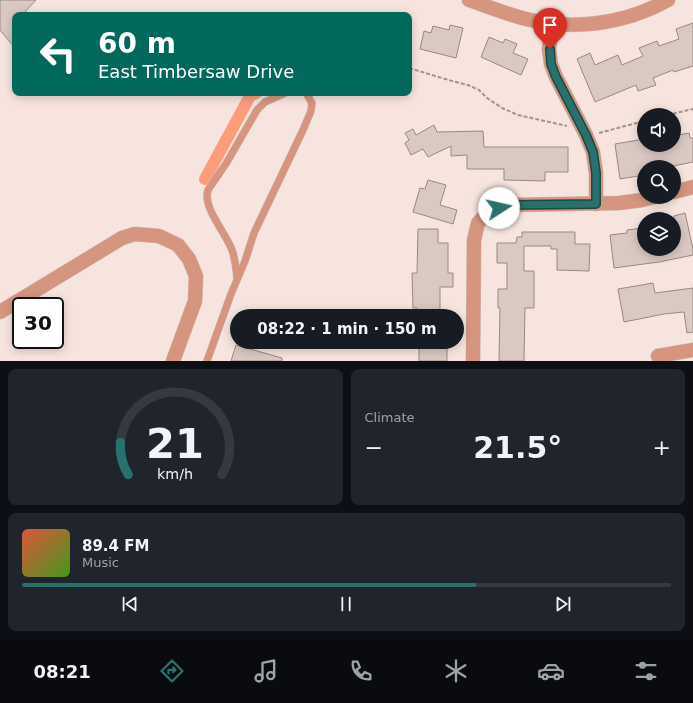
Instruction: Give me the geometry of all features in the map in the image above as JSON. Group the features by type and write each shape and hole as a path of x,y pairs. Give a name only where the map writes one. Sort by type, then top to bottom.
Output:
{"street":[{"path":"469,0 521,18 552,24 579,25 620,20 641,13 652,4 668,0"},
{"path":"552,24 550,49 551,64 593,152 596,173 596,204"},
{"path":"681,190 693,187"},
{"path":"473,361 474,240 478,223 489,211 508,205 596,204 637,201"},
{"path":"0,312 122,238 135,234 159,236 178,246 190,260 196,276 195,301 174,361"},
{"path":"658,356 693,350"}],"lane":[{"path":"237,280 236,265 232,249 208,205 206,195 257,110 265,102 278,96"},
{"path":"207,361 254,234 311,111 312,103 308,96"}],"path":[{"path":"412,69 468,85 479,90 487,98 502,108 518,115 569,127"},
{"path":"681,112 693,109"},
{"path":"594,135 637,123"}],"building":[{"path":"0,0 36,0 25,12 12,12 12,44 0,30"},
{"path":"693,23 693,66 674,72 673,70 653,78 656,85 638,91 636,85 595,102 577,59 590,53 595,65 618,55 622,65 643,56 639,48 657,41 659,46 679,39 676,29"},
{"path":"450,25 463,28 456,58 420,49 424,31 431,33 433,26 449,30"},
{"path":"489,37 503,43 505,39 517,44 513,53 528,59 521,75 481,57"},
{"path":"434,125 437,132 483,131 484,147 568,147 568,172 545,172 545,181 504,180 504,169 467,169 467,155 451,156 451,146 428,157 423,149 411,155 405,143 409,140 405,133 413,129 416,135"},
{"path":"689,133 690,138 693,138 693,162 681,164 681,160 637,160 637,176 620,179 615,144 637,140 637,152 681,152 681,135"},
{"path":"428,180 446,185 440,205 457,210 453,224 413,212 420,188 425,189"},
{"path":"685,213 693,255 659,262 614,268 610,235 627,233 627,230 637,229 637,256 681,256 681,214"},
{"path":"418,229 438,229 438,243 448,243 448,273 453,273 453,287 440,287 440,309 413,308 412,273 417,273"},
{"path":"522,232 575,232 575,244 590,244 589,271 557,270 557,249 551,249 551,246 524,246 524,271 534,271 534,308 525,308 524,361 499,361 500,308 498,308 498,289 507,289 507,263 497,263 497,243 516,243 517,237 522,237"},
{"path":"653,283 655,293 693,288 693,332 687,333 684,312 664,314 624,322 618,289"},
{"path":"235,349 250,349 282,358 282,361 231,361"},
{"path":"419,349 447,349 447,361 419,361"}],"waterway":[{"path":"205,179 250,96"}],"route":[{"path":"499,208 508,205 596,204 596,173 593,152 586,135 556,77 551,64 550,49"}]}
